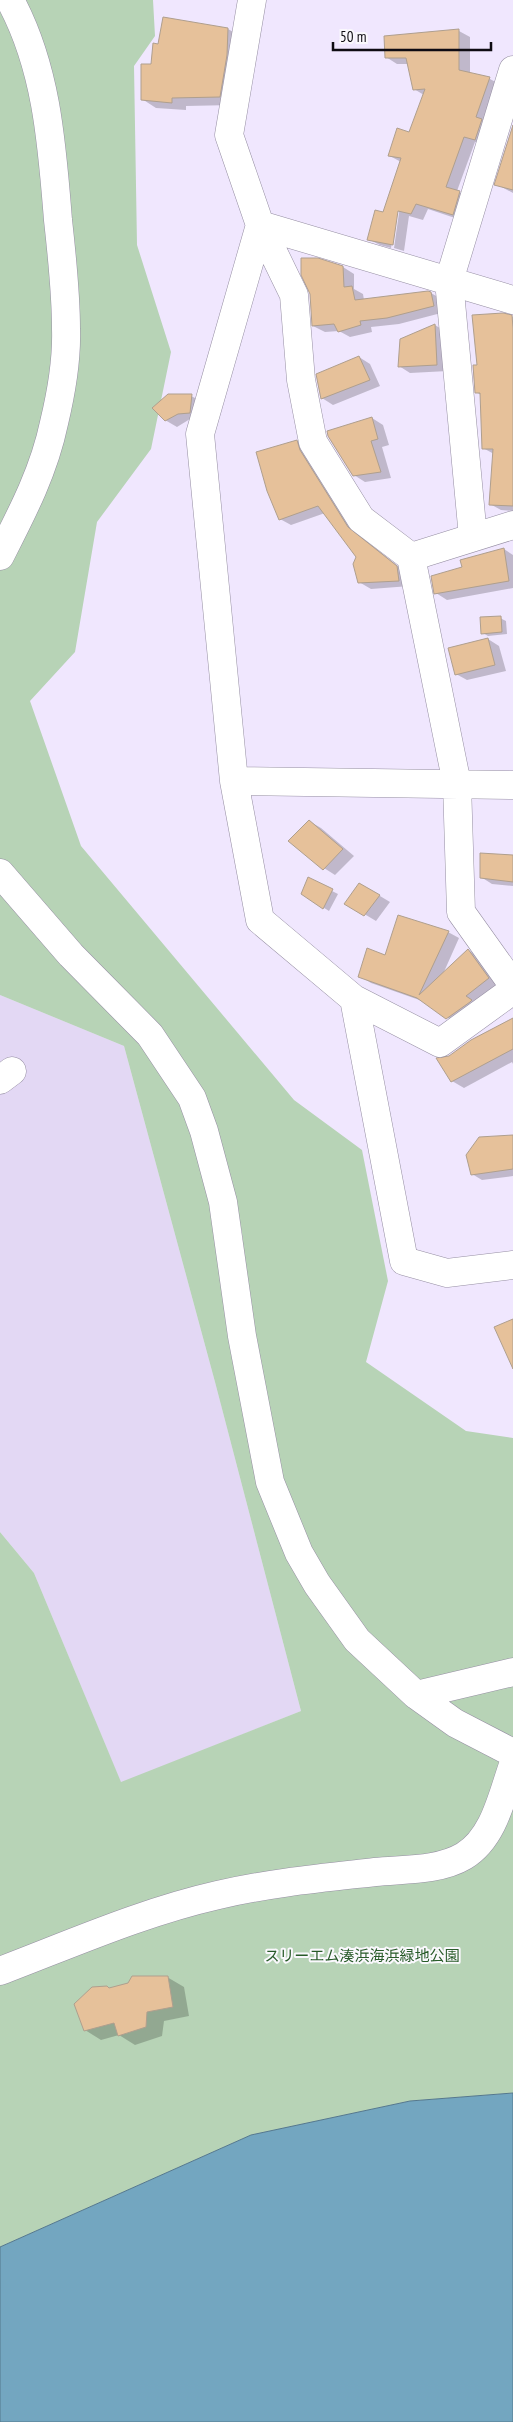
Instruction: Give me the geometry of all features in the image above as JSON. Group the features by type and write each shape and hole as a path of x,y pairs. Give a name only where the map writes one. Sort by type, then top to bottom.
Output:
{"street":[{"path":"0,556 29,500 55,423 66,330 52,146 42,85 20,17 10,0"},
{"path":"252,0 229,135 260,225 294,295 301,380 313,442 361,519 411,557 457,784 461,912 513,985"},
{"path":"473,537 449,281 503,138 513,70"},
{"path":"260,225 513,300"},
{"path":"260,225 200,434 234,781 260,920 354,998 440,1043 513,990"},
{"path":"411,557 513,524"},
{"path":"234,781 513,785"},
{"path":"0,873 71,955 150,1035 192,1098 204,1131 223,1202 242,1336 270,1482 285,1523 299,1553 317,1584 357,1640 416,1695 455,1723 513,1753"},
{"path":"354,998 404,1261 447,1273 513,1265"},
{"path":"416,1695 513,1672"},
{"path":"0,1971 143,1916 217,1895 305,1880 434,1866 463,1856 480,1841 492,1823 513,1765"}],"shaded area":[{"path":"0,995 124,1046 215,1382 301,1711 121,1783 34,1573 0,1532"}],"green space":[{"name":"スリーエム湊浜海浜緑地公園","path":"0,0 153,0 155,36 134,66 137,245 171,352 151,449 97,522 75,652 30,701 81,846 294,1100 362,1150 388,1281 366,1362 466,1431 513,1438 513,2093 410,2101 251,2135 0,2247 0,1532 34,1573 121,1782 301,1711 215,1382 124,1046 0,995","holes":["208,1115 242,1232 251,1355"]}],"water":[{"path":"513,2093 513,2422 0,2422 0,2247 251,2135 410,2101"}],"building":[{"path":"163,17 228,28 227,55 220,97 172,98 172,103 141,100 141,64 151,64 153,43 158,44"},
{"path":"459,29 459,70 490,77 476,117 482,119 475,140 464,137 446,187 460,191 453,215 416,204 411,214 398,211 393,245 367,240 375,210 383,212 401,158 388,156 397,128 409,132 425,89 413,90 406,58 385,58 384,36"},
{"path":"513,125 513,190 494,185"},
{"path":"301,258 318,258 343,266 344,287 352,286 355,300 428,291 431,292 434,306 387,318 360,321 361,325 338,332 334,324 312,326 310,294 301,275"},
{"path":"503,313 512,315 513,328 513,506 489,505 493,449 482,449 480,393 475,393 473,365 477,365 472,315"},
{"path":"435,324 437,365 398,367 400,339"},
{"path":"359,356 370,380 321,399 316,374"},
{"path":"168,394 192,394 190,413 178,414 165,421 152,408"},
{"path":"372,417 378,439 371,441 381,472 353,476 328,436 327,431"},
{"path":"297,440 300,450 348,527 397,566 399,581 358,583 353,564 356,557 318,506 279,520 267,491 256,452"},
{"path":"504,548 509,581 434,594 431,576 462,567 460,560"},
{"path":"501,616 502,632 481,634 480,617"},
{"path":"488,638 495,665 455,675 448,648"},
{"path":"309,820 343,849 323,870 288,841"},
{"path":"480,853 513,855 513,882 480,878"},
{"path":"308,877 333,889 323,909 301,894"},
{"path":"359,883 380,895 364,916 344,904"},
{"path":"398,915 449,931 419,995 468,949 489,978 466,996 472,1000 470,1002 446,1019 417,998 358,977 367,948 385,955"},
{"path":"513,1018 513,1049 451,1082 436,1058 449,1056 471,1040"},
{"path":"513,1135 513,1169 471,1175 466,1155 479,1137"},
{"path":"513,1319 513,1369 494,1327"},
{"path":"132,1976 168,1976 173,2007 147,2012 146,2027 118,2036 114,2023 84,2031 74,2004 92,1987 107,1986 109,1988 128,1983"}]}
